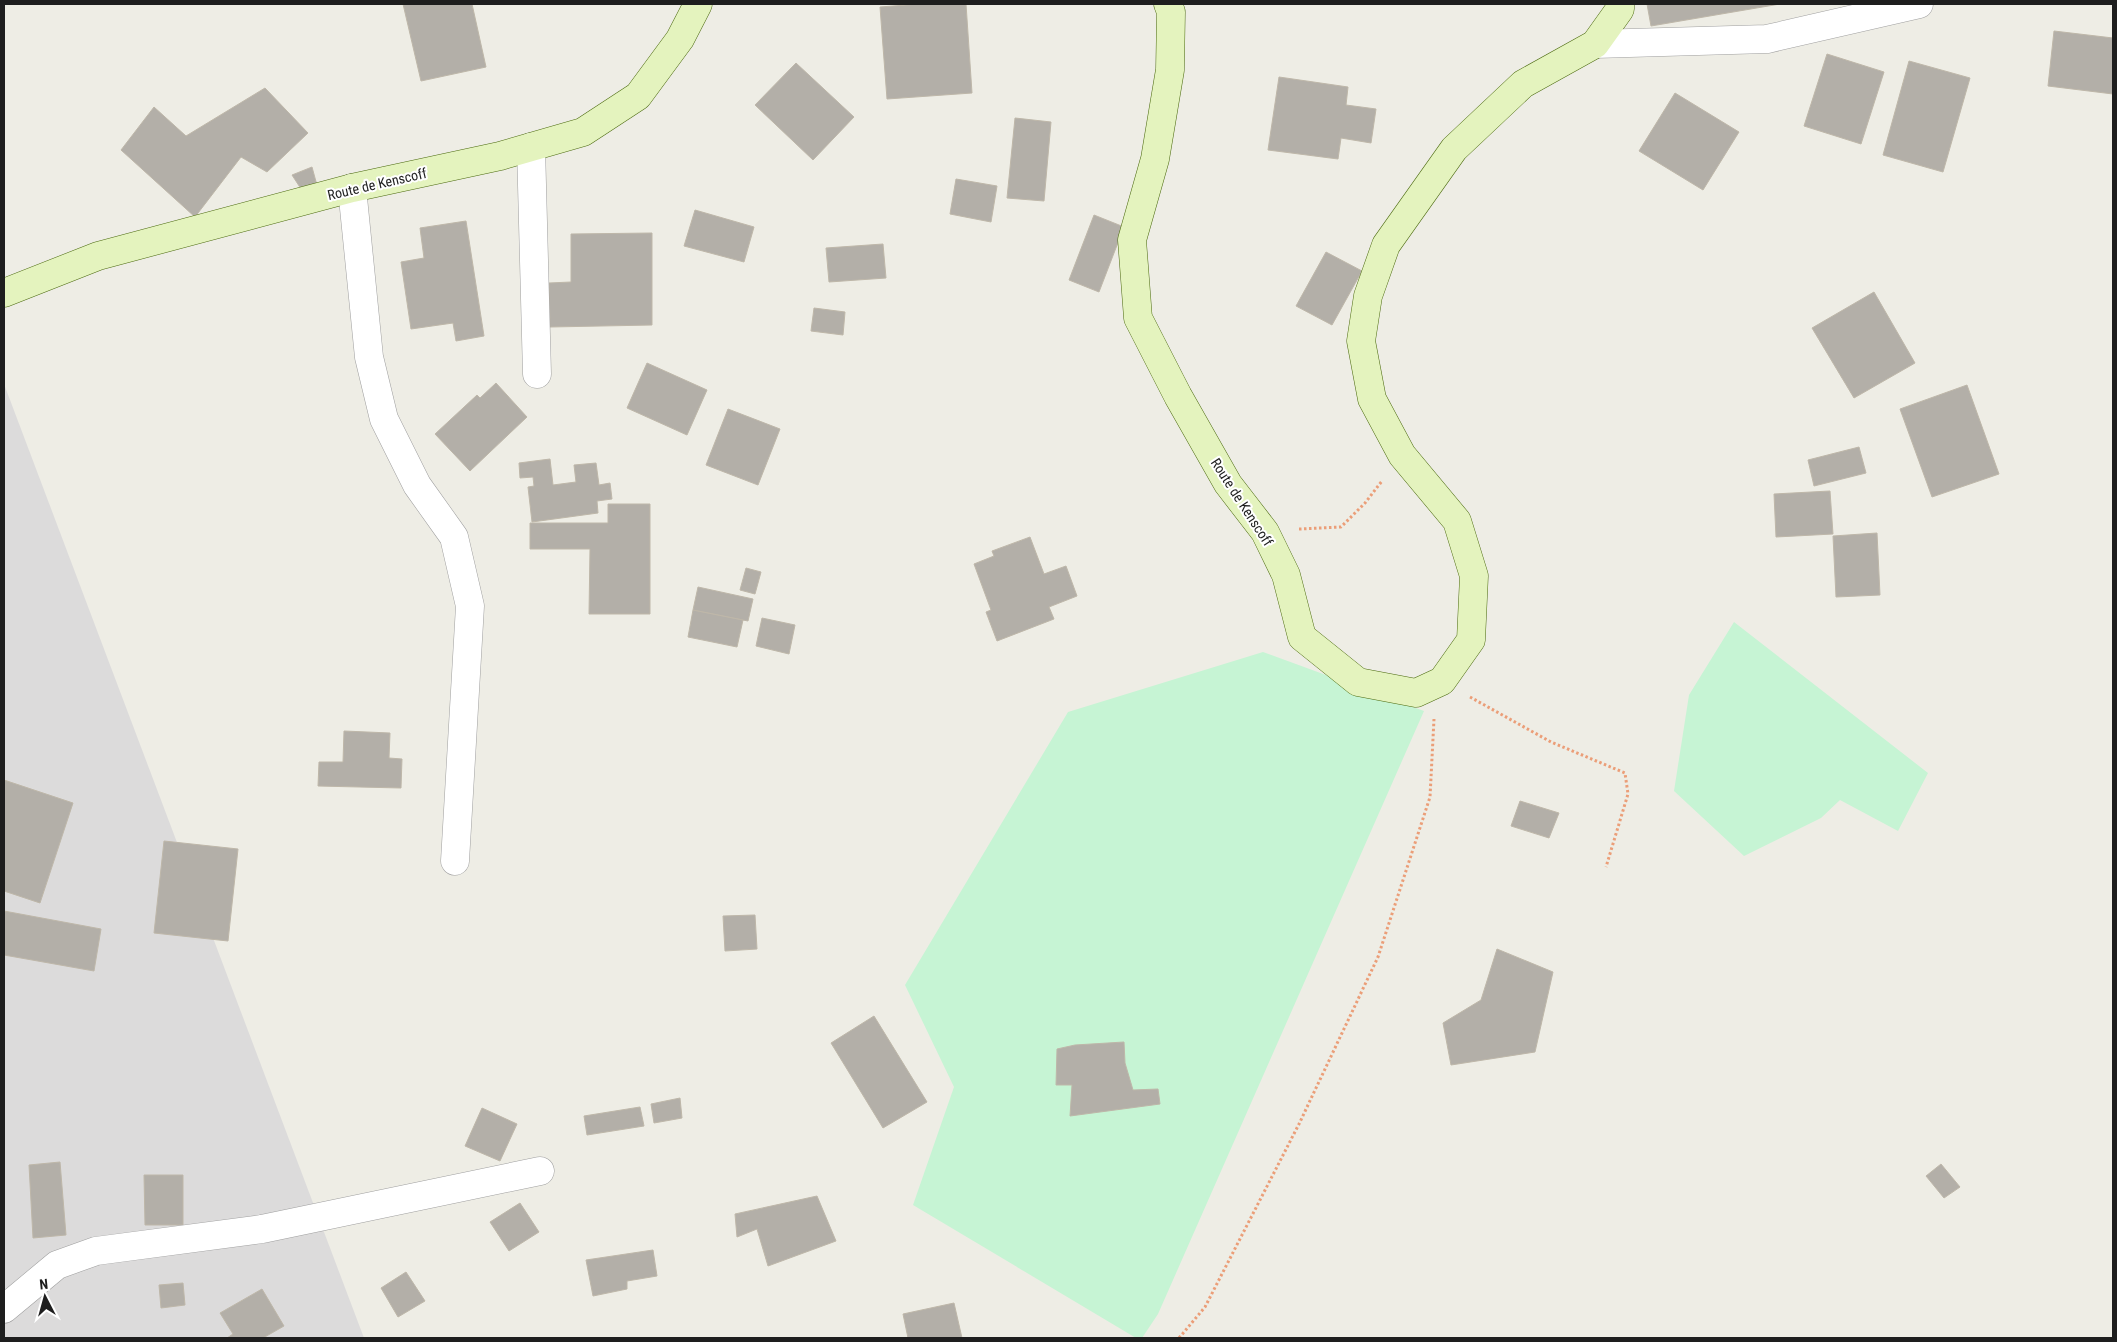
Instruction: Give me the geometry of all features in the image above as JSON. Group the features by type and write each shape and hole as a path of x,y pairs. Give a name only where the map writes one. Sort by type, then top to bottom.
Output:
{"main road":[{"name":"Route de Kenscoff","path":"4,293 98,256 352,188 531,147 583,132 638,96 680,39 698,4"},
{"name":"Route de Kenscoff","path":"1168,4 1172,12 1170,70 1155,159 1132,240 1138,318 1178,396 1219,469 1228,484 1265,532 1286,576 1302,637 1358,682 1416,693 1442,681 1472,640 1474,576 1457,521 1402,455 1372,399 1360,340 1368,296 1386,245 1454,150 1523,84 1595,44 1620,9 1620,4"}],"street":[{"path":"1595,44 1767,38 1865,18 1919,4"},
{"path":"531,147 537,374"},
{"path":"352,188 369,357 384,418 417,485 454,537 470,606 455,861"},
{"path":"4,1309 57,1265 96,1251 262,1229 540,1171"}],"path":[{"path":"1265,532 1342,527 1365,503 1402,455"},
{"path":"1179,1338 1204,1307 1299,1124 1378,957 1430,797 1435,709 1442,681 1550,742 1626,773 1628,794 1606,867"}],"shaded area":[{"path":"4,384 364,1338 4,1338"}],"green space":[{"path":"1734,622 1928,773 1898,831 1840,800 1821,818 1744,856 1674,791 1689,695"},
{"path":"1263,652 1424,711 1158,1314 1142,1338 1136,1338 913,1205 954,1087 905,985 1068,712"}],"building":[{"path":"403,4 472,4 486,67 421,81"},
{"path":"919,4 966,4 972,93 887,99 880,7"},
{"path":"1647,4 1780,4 1651,26"},
{"path":"2054,31 2113,38 2113,94 2048,86"},
{"path":"1827,54 1884,72 1861,144 1804,126"},
{"path":"1909,61 1970,78 1943,172 1883,155"},
{"path":"796,63 854,117 813,160 755,105"},
{"path":"1279,77 1348,87 1346,105 1376,109 1371,143 1341,138 1338,159 1268,150"},
{"path":"265,88 308,133 267,172 241,157 195,217 121,150 154,107 186,136"},
{"path":"1675,93 1739,132 1703,190 1639,151"},
{"path":"1015,118 1051,122 1044,201 1007,198"},
{"path":"312,167 318,189 303,192 292,175"},
{"path":"956,179 997,186 991,222 950,214"},
{"path":"695,210 754,227 744,262 684,246"},
{"path":"1094,215 1124,227 1099,292 1069,280"},
{"path":"466,221 484,336 456,341 453,323 411,329 401,262 424,258 420,228"},
{"path":"652,233 652,325 550,327 549,283 571,282 571,234"},
{"path":"883,244 886,278 829,282 826,248"},
{"path":"1326,252 1362,271 1332,325 1296,306"},
{"path":"1874,292 1915,363 1854,398 1812,328"},
{"path":"814,308 845,312 843,335 811,331"},
{"path":"647,363 707,390 687,435 627,408"},
{"path":"496,383 527,417 470,471 435,434 477,395 480,398"},
{"path":"1967,385 1999,474 1932,497 1900,409"},
{"path":"728,409 780,429 758,485 706,465"},
{"path":"1859,447 1866,473 1814,486 1808,460"},
{"path":"550,459 553,485 576,482 574,465 596,463 599,485 610,483 612,499 597,501 598,513 532,522 528,487 534,486 533,477 520,478 519,463"},
{"path":"1830,491 1833,534 1776,537 1774,494"},
{"path":"608,504 650,504 650,614 589,614 590,549 530,549 530,523 608,523"},
{"path":"1877,533 1880,595 1836,597 1833,536"},
{"path":"1030,537 1044,574 1066,566 1077,596 1049,607 1054,619 997,641 986,612 991,610 974,564 994,556 992,551"},
{"path":"746,568 761,572 755,594 740,590"},
{"path":"698,587 753,599 748,621 693,610"},
{"path":"693,610 743,620 737,647 688,637"},
{"path":"762,618 795,625 789,654 756,646"},
{"path":"344,731 390,733 389,758 402,759 401,788 318,786 319,762 343,762"},
{"path":"4,780 73,803 40,903 4,891"},
{"path":"1520,801 1559,813 1549,838 1511,826"},
{"path":"164,841 238,849 228,941 154,933"},
{"path":"4,911 101,929 94,971 4,955"},
{"path":"755,915 757,949 725,951 723,916"},
{"path":"1497,949 1553,972 1535,1052 1451,1065 1443,1023 1481,1000"},
{"path":"874,1016 927,1102 883,1128 831,1043"},
{"path":"1124,1042 1125,1063 1133,1090 1158,1089 1160,1104 1070,1116 1072,1085 1056,1085 1057,1049 1075,1045"},
{"path":"680,1098 682,1118 654,1123 651,1104"},
{"path":"640,1107 644,1126 587,1135 584,1116"},
{"path":"482,1108 517,1124 500,1161 465,1146"},
{"path":"60,1162 66,1235 33,1238 29,1165"},
{"path":"1941,1164 1960,1187 1944,1198 1926,1176"},
{"path":"144,1175 183,1175 183,1225 145,1225"},
{"path":"817,1196 836,1241 768,1266 757,1229 737,1237 735,1214"},
{"path":"520,1203 539,1232 509,1251 490,1222"},
{"path":"653,1250 657,1276 627,1281 627,1289 593,1296 586,1260"},
{"path":"406,1272 425,1301 398,1317 381,1288"},
{"path":"183,1283 185,1305 161,1308 159,1285"},
{"path":"262,1289 284,1326 263,1338 227,1338 233,1334 220,1313"},
{"path":"954,1303 962,1338 908,1338 903,1314"}]}
